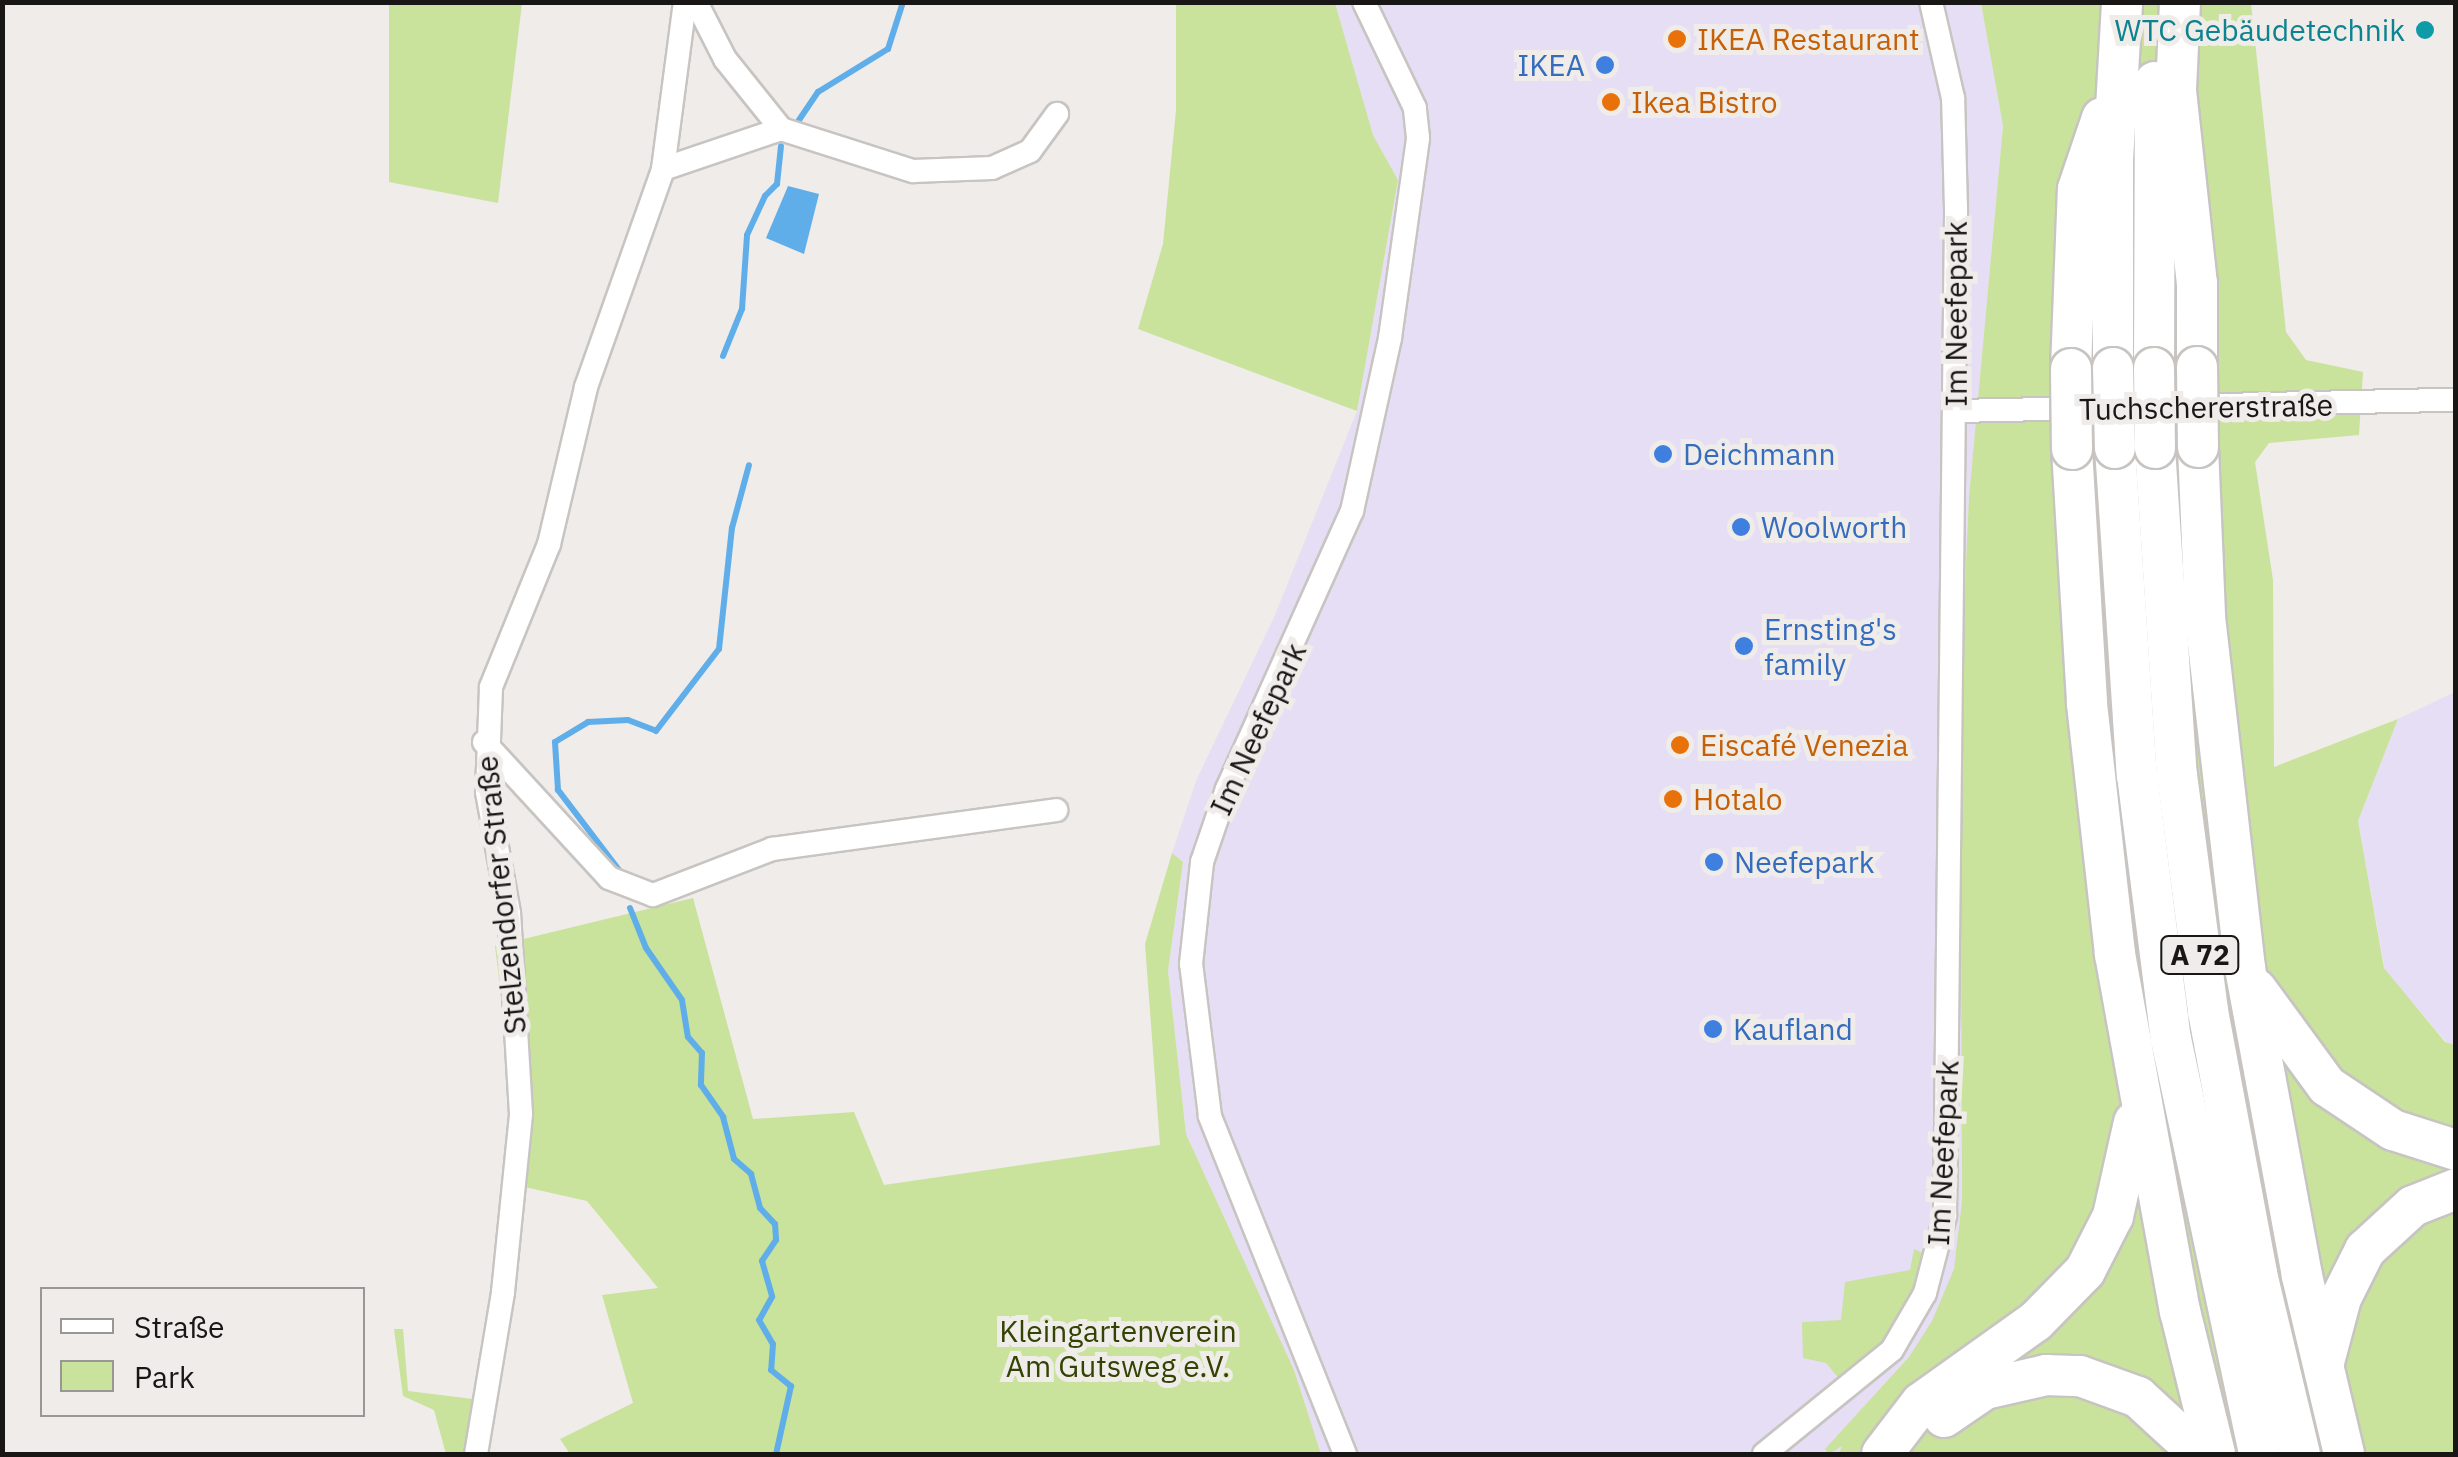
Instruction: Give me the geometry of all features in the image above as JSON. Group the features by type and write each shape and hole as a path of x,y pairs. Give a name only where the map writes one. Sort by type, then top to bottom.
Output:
{"highway":[{"name":"A 72","path":"2122,2 2113,368 2134,739 2171,1039 2259,1454"},
{"name":"A 72","path":"2159,2 2151,199 2155,448 2177,775 2208,1011 2256,1274 2300,1454"},
{"path":"2180,2 2176,90 2197,283 2205,617 2244,968 2321,1371 2344,1454"},
{"path":"1882,1454 1920,1402 2036,1322 2085,1272 2123,1183 2135,1115 2132,1063 2087,704 2072,449 2078,189 2118,71"},
{"path":"2244,968 2274,1021 2327,1086 2393,1130 2456,1150"},
{"path":"2132,1063 2215,1454"},
{"path":"2321,1371 2341,1298 2365,1250 2413,1206 2456,1189"},
{"path":"1913,1454 1931,1429 1985,1389 2046,1375 2080,1376 2138,1397 2200,1454"}],"street":[{"name":"Stelzendorfer Straße","path":"476,1454 504,1292 521,1114 510,914 484,742 492,687 549,544 596,352 664,169 686,2"},
{"path":"696,2 725,60 781,129 913,171 992,168 1030,151 1056,114"},
{"name":"Im Neefepark","path":"1345,1454 1210,1116 1191,964 1202,862 1227,789 1352,511 1390,338 1418,138 1415,108 1364,2"},
{"name":"Im Neefepark","path":"1764,1454 1892,1350 1939,1258 1946,1196 1957,411 1954,98 1931,2"},
{"path":"664,169 781,129"},
{"name":"Tuchschererstraße","path":"1957,411 2456,400"},
{"path":"484,742 610,878 654,895 772,849 1056,810"}],"shaded area":[{"name":"Neefepark","path":"1335,3 1981,3 2003,126 1969,497 1960,694 1962,1201 1951,1297 1936,1333 1853,1426 1839,1454 1321,1454 1294,1370 1186,1134 1168,971 1183,863 1172,853 1196,781 1275,615 1357,411 1398,180 1373,135"},
{"path":"2455,692 2455,1045 2446,1042 2385,970 2358,821 2398,719"}],"green space":[{"path":"389,3 522,3 498,203 389,182"},
{"path":"1176,3 1335,3 1373,135 1398,180 1357,411 1138,329 1163,244 1176,110"},
{"path":"1981,3 2251,3 2286,332 2306,360 2363,372 2359,435 2269,443 2255,462 2273,580 2274,767 2398,719 2358,821 2384,968 2445,1042 2455,1045 2455,1454 1839,1454 1842,1446 1829,1454 1825,1449 1909,1357 1932,1321 1954,1269 1962,1201 1960,694 1969,497 2003,126"},
{"name":"Kleingartenverein Am Gutsweg e.V.","path":"1172,853 1183,862 1168,971 1186,1134 1294,1370 1321,1454 570,1454 560,1439 633,1403 602,1295 658,1288 587,1201 503,1182 513,1093 495,946 693,898 753,1119 854,1112 884,1185 1160,1145 1145,944"},
{"path":"1914,1249 1925,1254 1918,1281 1884,1344 1842,1382 1826,1363 1803,1358 1802,1322 1841,1320 1845,1282 1910,1270"},
{"path":"394,1329 403,1329 408,1391 481,1400 471,1454 446,1454 434,1410 403,1396"}],"water":[{"path":"788,186 819,194 804,254 766,238"}],"waterway":[{"path":"799,120 818,92 888,49 903,2"},
{"path":"723,356 742,309 747,235 765,196 777,184 781,146"},
{"path":"619,870 558,790 555,742 588,722 628,720 656,731 719,649 732,528 749,465"},
{"path":"630,908 646,948 682,1000 688,1037 702,1053 701,1085 723,1117 734,1159 751,1174 760,1208 775,1224 776,1240 762,1261 772,1297 759,1320 773,1344 771,1370 791,1386 776,1454"}],"place":[{"name":"WTC Gebäudetechnik","path":"2425,30"},
{"name":"IKEA Restaurant","path":"1677,39"},
{"name":"IKEA","path":"1605,65"},
{"name":"Ikea Bistro","path":"1611,102"},
{"name":"Deichmann","path":"1663,454"},
{"name":"Woolworth","path":"1741,527"},
{"name":"Ernsting's family","path":"1744,646"},
{"name":"Eiscafé Venezia","path":"1680,745"},
{"name":"Hotalo","path":"1673,799"},
{"name":"Neefepark","path":"1714,862"},
{"name":"Kaufland","path":"1713,1029"}]}
